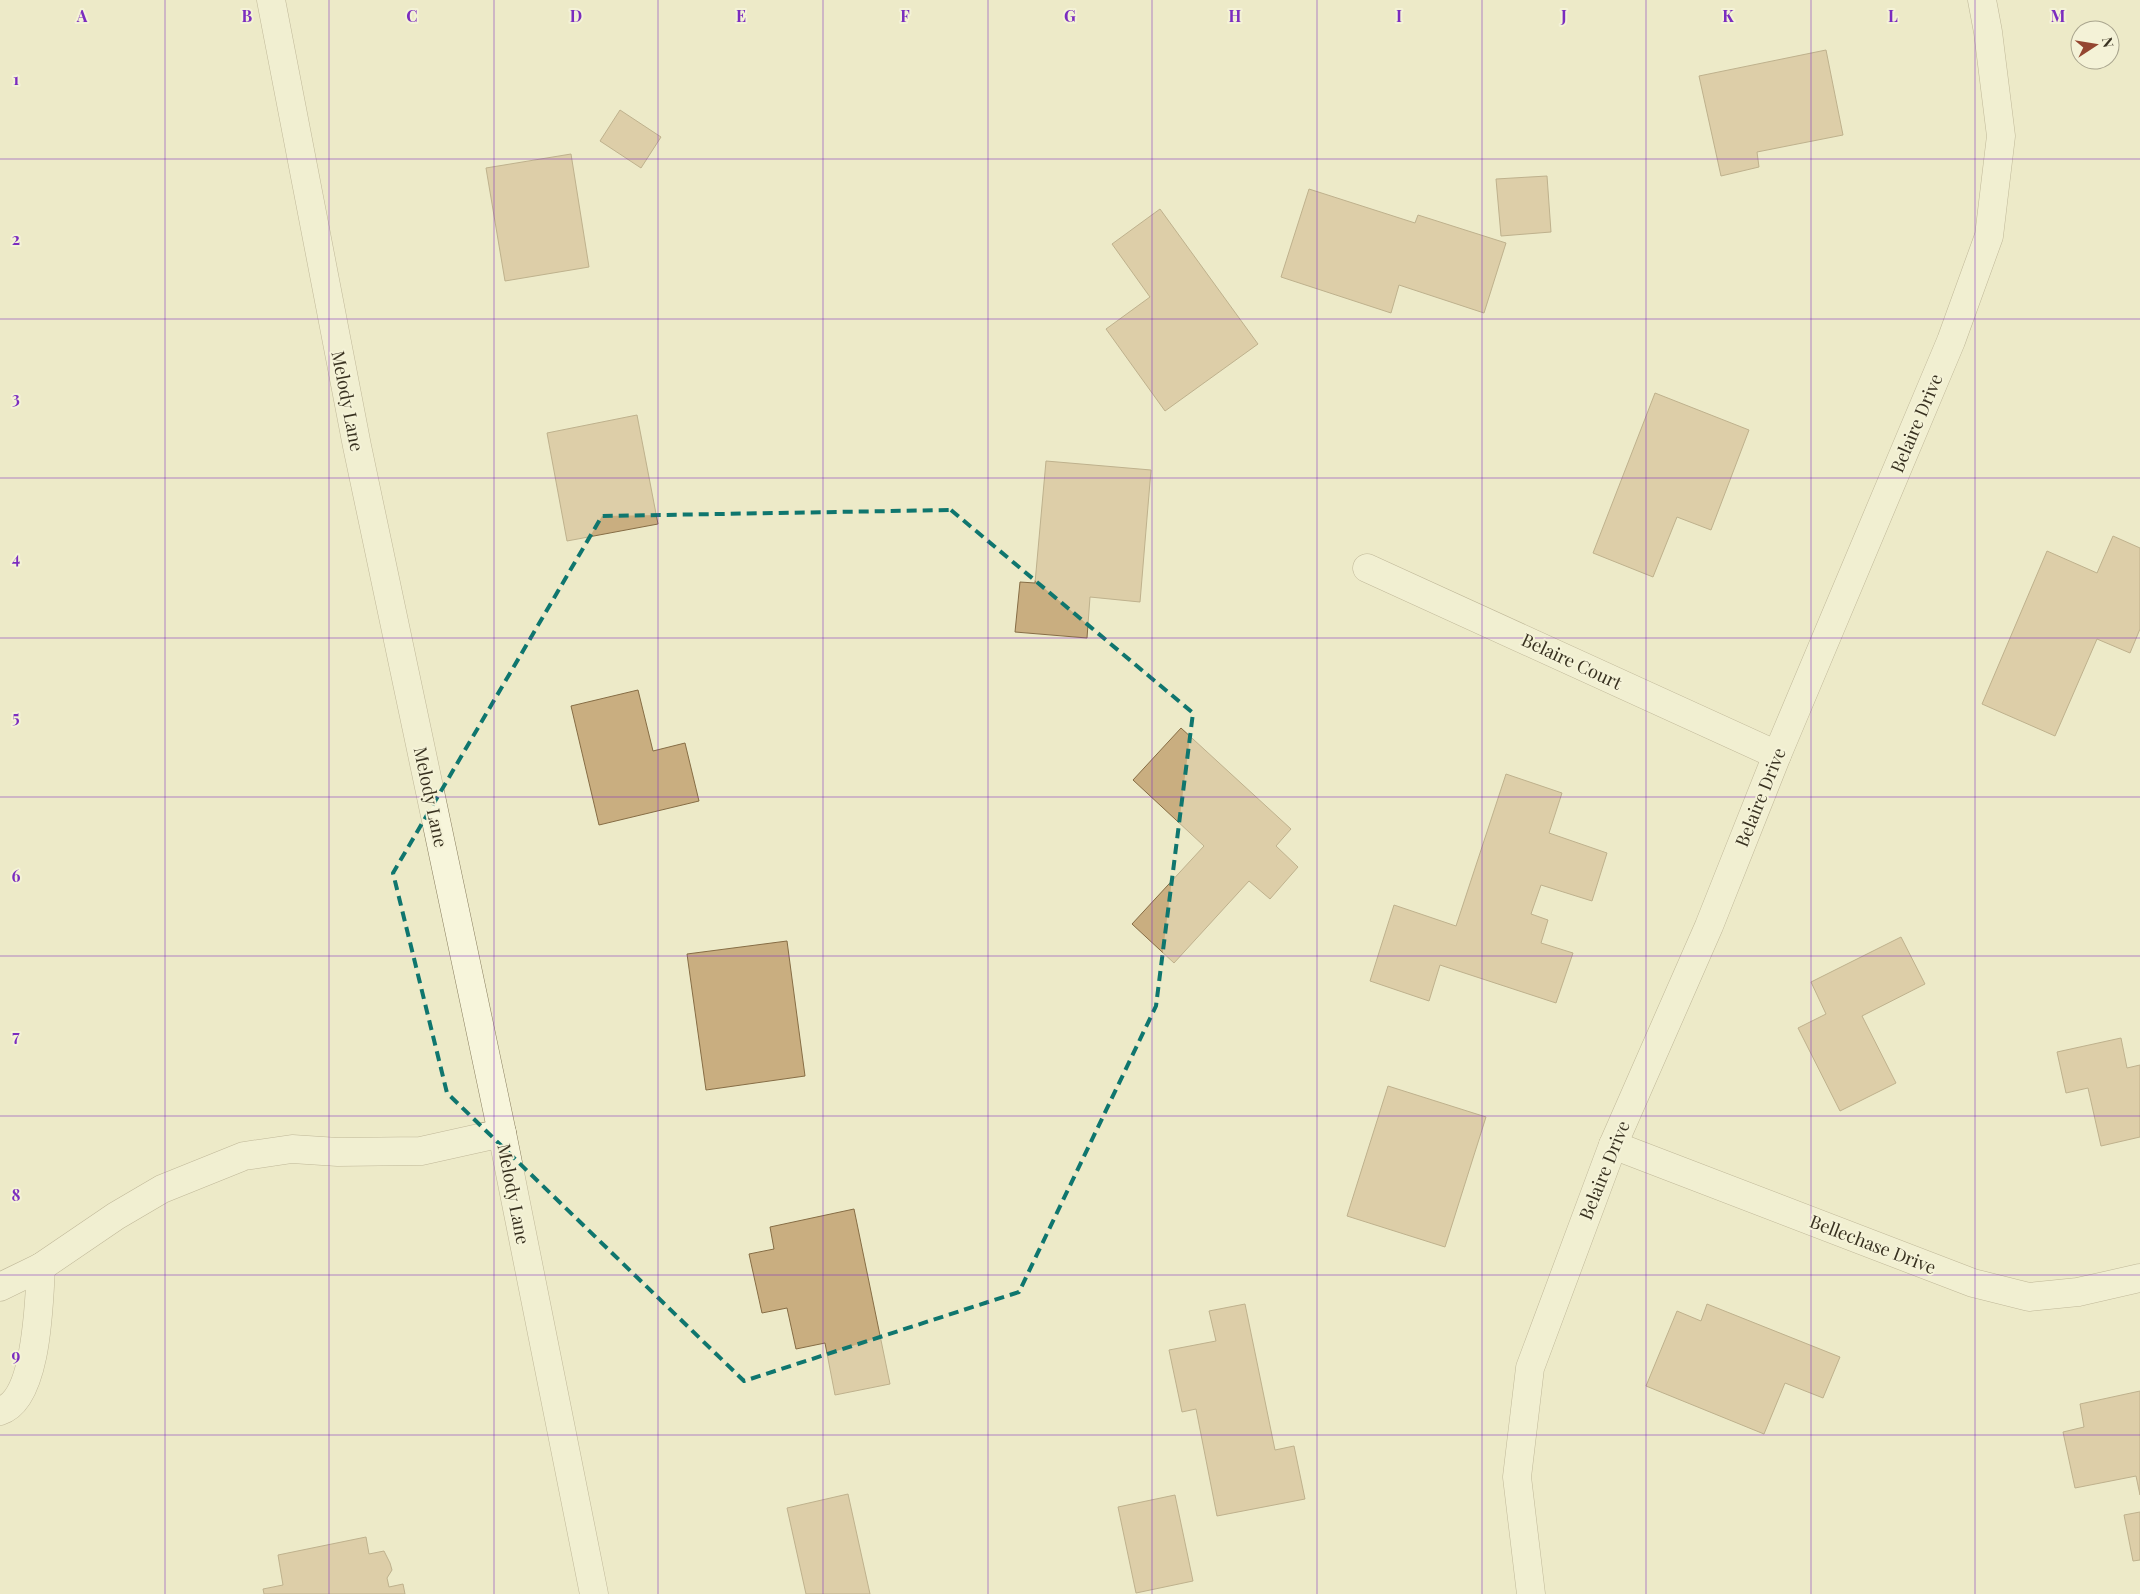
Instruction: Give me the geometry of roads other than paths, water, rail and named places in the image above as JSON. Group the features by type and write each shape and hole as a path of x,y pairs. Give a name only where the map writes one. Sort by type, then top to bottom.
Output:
{"street":[{"name":"Melody Lane","path":"271,0 359,455 502,1133 594,1594"},
{"name":"Belaire Drive","path":"1531,1594 1517,1477 1530,1368 1613,1145 1709,926 1777,755 1951,341 1989,236 2001,136 1988,32 1982,0"},
{"name":"Belaire Court","path":"1367,568 1777,755"},
{"path":"0,1287 40,1268 116,1216 162,1189 244,1156 292,1150 421,1152 502,1133"},
{"name":"Bellechase Drive","path":"1613,1145 1973,1283 1992,1288 2029,1297 2078,1292 2140,1278"},
{"path":"0,1411 10,1405 23,1389 30,1365 40,1268"}]}
